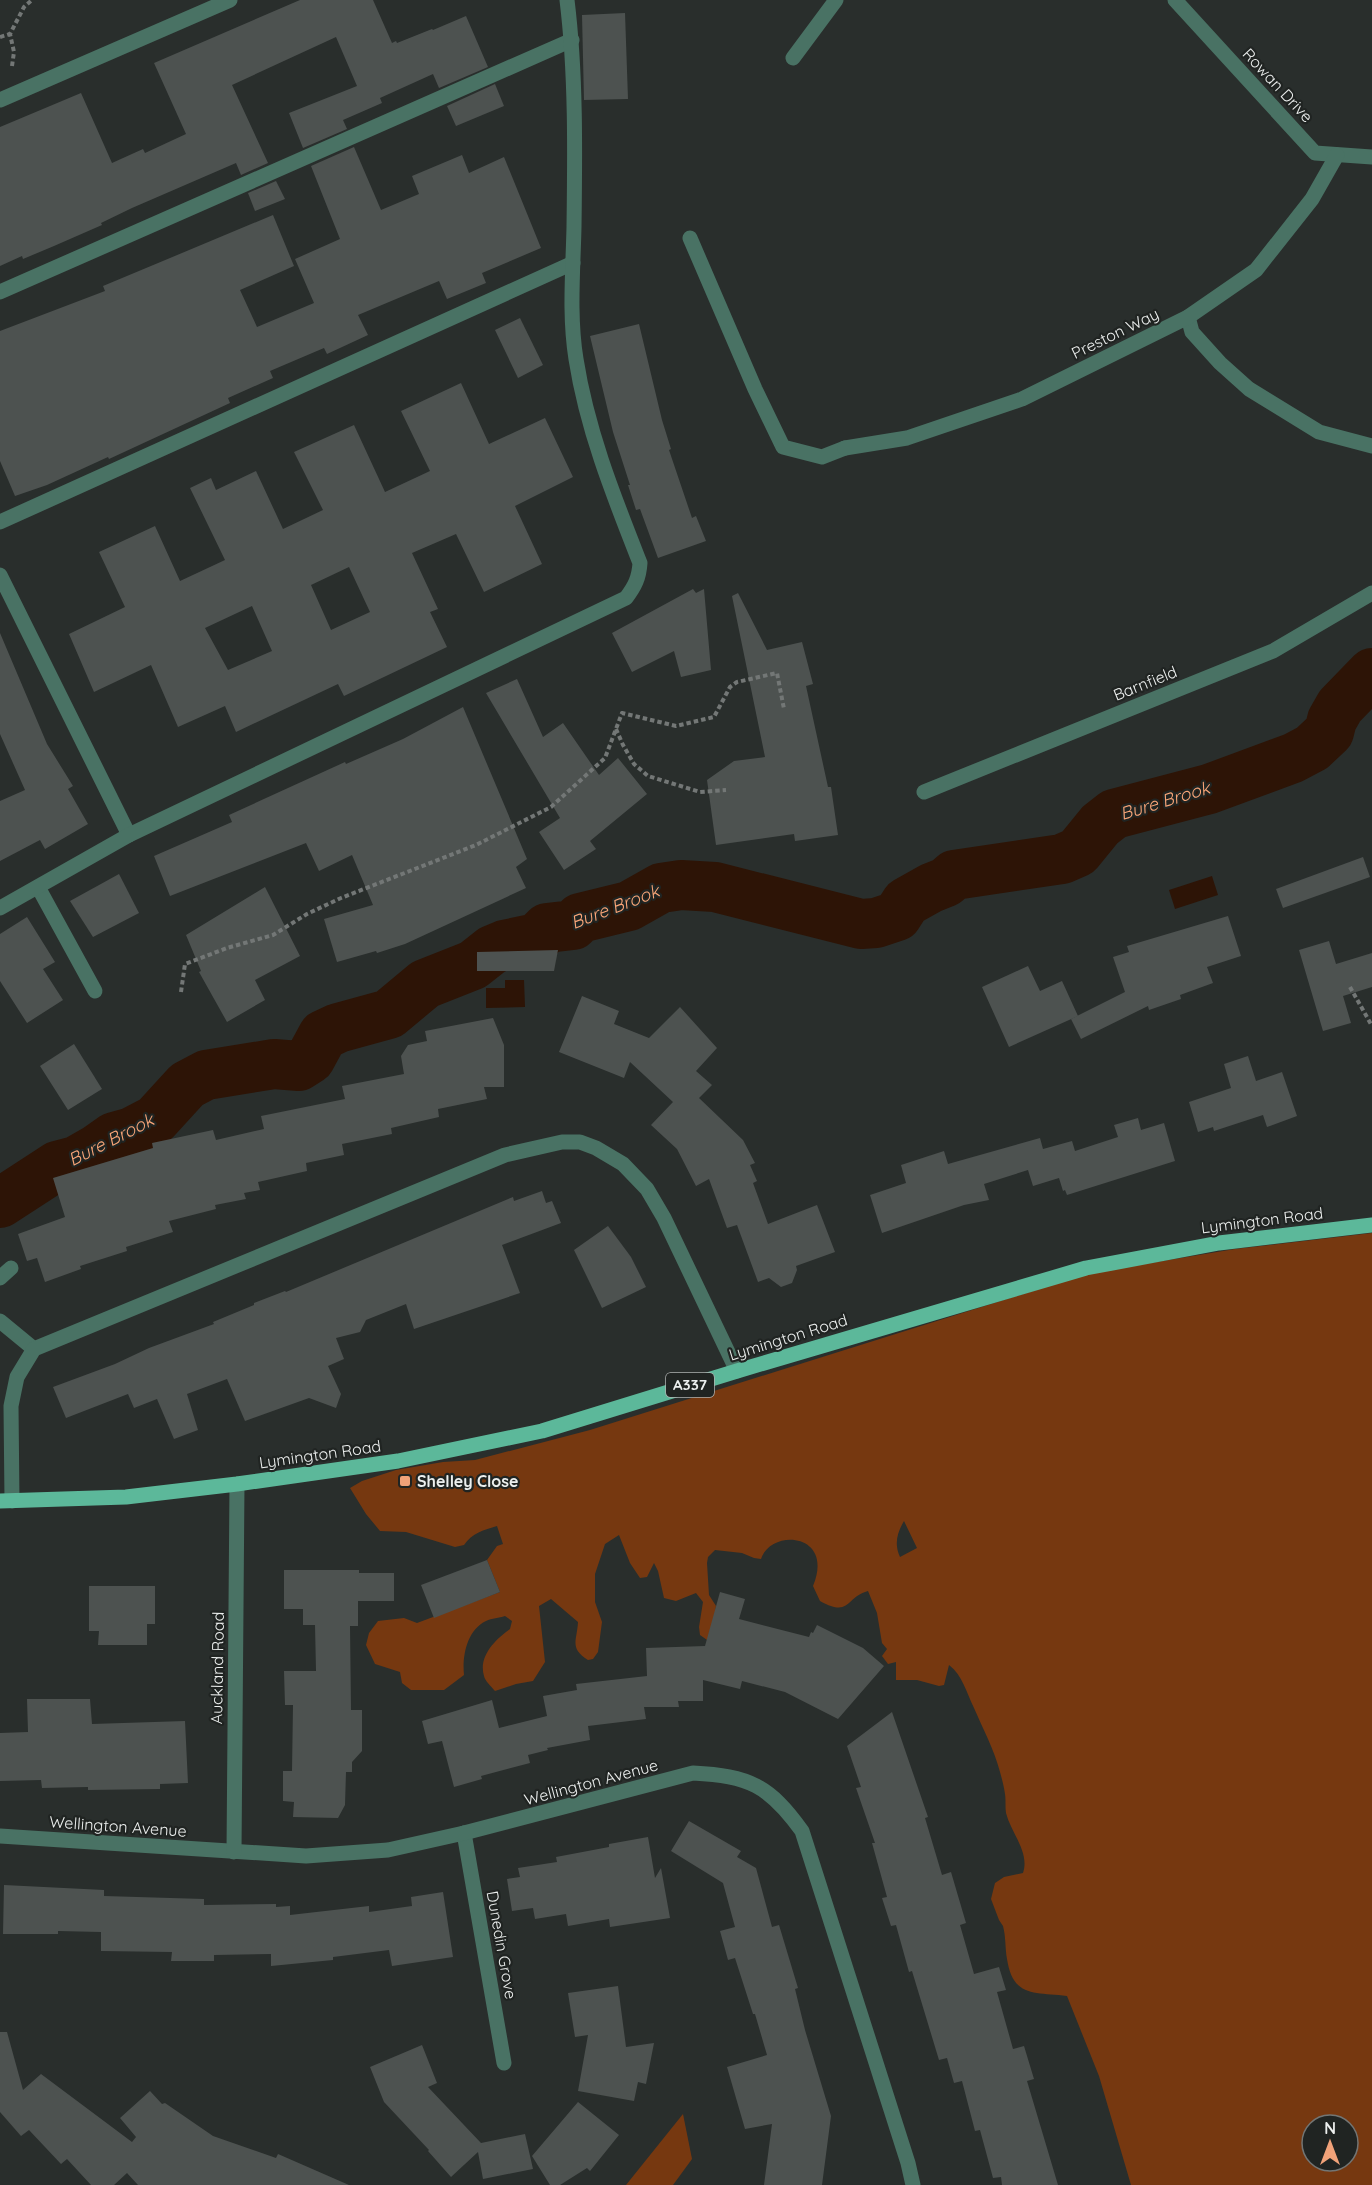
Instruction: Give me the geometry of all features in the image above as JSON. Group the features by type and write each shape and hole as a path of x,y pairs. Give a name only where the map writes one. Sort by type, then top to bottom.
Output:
{"main road":[{"name":"Lymington Road","path":"6,1501 126,1497 398,1461 542,1431 1086,1268 1219,1243 1372,1225"}],"street":[{"path":"0,100 230,0"},
{"path":"0,908 129,835 626,598 635,586 640,563 600,457 576,359 572,318 572,40 567,0"},
{"path":"793,58 836,0"},
{"name":"Rowan Drive","path":"1175,0 1315,153 1372,157"},
{"path":"0,292 572,40"},
{"name":"Preston Way","path":"690,238 755,389 783,447 822,457 845,448 908,438 1022,399 1188,317 1256,270 1312,199 1337,155"},
{"path":"0,522 573,263"},
{"path":"1188,317 1192,332 1220,363 1249,389 1319,432 1372,446"},
{"path":"0,575 129,835"},
{"name":"Barnfield","path":"924,792 1273,651 1372,593"},
{"path":"38,887 95,991"},
{"path":"6,1501 11,1406 17,1377 34,1349 505,1155 562,1142 579,1142 596,1148 623,1164 647,1189 685,1261 737,1371"},
{"path":"0,1321 34,1349"},
{"name":"Auckland Road","path":"234,1852 237,1484"},
{"name":"Wellington Avenue","path":"0,1836 306,1856 388,1850 464,1833 693,1773 726,1775 759,1785 784,1806 802,1831 908,2163 913,2185"},
{"name":"Dunedin Grove","path":"464,1833 504,2064"}],"path":[{"path":"12,66 14,52 10,34 24,7 32,0"},
{"path":"0,37 10,34"},
{"path":"181,992 185,964 227,948 273,935 307,914 341,898 476,845 551,807 605,758 622,712 676,726 714,717 730,687 737,682 777,673 784,709"},
{"path":"616,728 634,764 648,776 700,792 726,790"},
{"path":"1350,987 1372,1026"}],"shaded area":[{"path":"1212,876 1218,895 1175,909 1169,890"},
{"path":"505,980 524,980 525,1007 486,1008 486,988 505,988"},
{"path":"1372,1233 1372,2185 1131,2185 1099,2076 1067,1996 1027,1991 1014,1981 1010,1972 1003,1926 991,1899 995,1883 1004,1877 1023,1873 1024,1858 1006,1813 1004,1789 995,1755 964,1685 949,1665 944,1685 939,1686 917,1680 896,1680 896,1662 888,1664 882,1656 887,1649 882,1643 877,1613 868,1591 855,1597 843,1607 830,1606 820,1601 813,1586 817,1568 816,1555 809,1546 799,1541 788,1540 776,1543 767,1549 761,1559 742,1553 715,1550 708,1557 707,1563 709,1595 716,1606 710,1642 700,1635 703,1602 696,1593 676,1601 664,1598 654,1563 647,1577 640,1578 630,1563 619,1535 605,1544 595,1574 595,1602 602,1622 598,1652 593,1659 588,1660 576,1648 578,1622 551,1599 539,1606 545,1662 533,1681 495,1691 487,1682 483,1669 486,1655 494,1643 510,1629 512,1621 505,1616 486,1621 474,1631 465,1652 464,1675 444,1690 411,1690 402,1683 400,1672 375,1664 366,1645 369,1633 378,1621 404,1618 417,1623 500,1592 487,1560 497,1546 503,1544 497,1526 479,1532 464,1545 455,1547 406,1532 380,1531 350,1488 362,1481 396,1470 443,1462 475,1460 590,1430 1090,1273 1235,1249","holes":["904,1521 917,1548 900,1557 897,1539"]},
{"path":"683,2114 692,2159 673,2185 626,2185"}],"building":[{"path":"300,0 373,0 392,43 433,30 466,16 488,67 439,88 433,74 380,98 382,103 343,120 347,129 303,148 289,113 357,86 336,37 232,85 268,163 241,175 236,163 132,208 101,223 102,225 54,246 0,266 0,127 81,93 112,163 143,149 145,153 186,134 154,63"},
{"path":"625,13 628,99 584,100 582,15"},
{"path":"495,84 504,106 456,126 447,106"},
{"path":"354,147 381,210 419,194 412,176 462,155 469,173 504,157 541,248 482,273 486,283 447,299 439,281 358,315 368,335 327,354 324,348 270,371 273,378 228,398 230,403 109,459 108,457 47,485 15,496 0,461 0,331 105,291 103,286 273,215 294,266 240,290 257,327 314,303 295,259 340,239 311,166"},
{"path":"276,181 285,199 255,211 248,193"},
{"path":"520,318 543,365 518,378 495,330"},
{"path":"639,324 671,449 669,450 692,518 696,516 706,541 658,558 640,509 636,510 628,485 630,485 613,432 590,336"},
{"path":"461,383 489,444 545,418 573,477 515,506 542,564 484,592 456,534 412,553 438,609 430,612 447,647 344,696 338,684 236,732 225,706 178,727 151,665 94,692 69,634 125,607 99,552 155,526 180,581 225,560 190,488 211,478 216,490 256,471 283,529 323,510 294,452 354,425 385,492 430,471 401,411","holes":["349,567 370,612 331,630 311,585","252,606 272,651 228,670 205,628"]},
{"path":"693,589 696,593 704,589 711,670 681,677 674,651 632,672 612,633"},
{"path":"738,593 767,650 802,642 813,684 806,686 828,787 831,787 838,835 795,841 794,834 716,845 707,780 734,761 765,757 732,596"},
{"path":"0,633 47,744 73,786 68,789 88,824 45,849 40,840 0,861 0,801 25,790 0,734"},
{"path":"517,679 543,737 563,723 599,775 618,758 647,794 590,841 596,849 564,870 539,832 560,818 486,693"},
{"path":"463,707 527,859 516,867 526,888 405,944 337,962 324,919 373,905 352,855 319,871 306,843 170,896 154,856 232,822 229,815 345,762 346,764 403,739"},
{"path":"1363,857 1370,877 1283,908 1276,889"},
{"path":"119,874 139,913 93,937 70,901"},
{"path":"265,887 300,956 255,980 265,1000 227,1022 199,972 201,971 186,935"},
{"path":"1228,916 1241,956 1207,967 1213,983 1180,995 1181,999 1149,1010 1148,1006 1081,1039 1071,1019 1125,992 1113,957 1129,952 1127,946"},
{"path":"27,917 55,962 43,969 63,1000 27,1023 0,981 0,934"},
{"path":"1329,941 1336,964 1372,953 1372,987 1343,996 1351,1023 1323,1031 1299,950"},
{"path":"558,950 554,971 477,971 477,952"},
{"path":"1028,966 1040,991 1062,981 1078,1016 1009,1047 982,987"},
{"path":"582,996 619,1011 614,1024 649,1038 680,1007 717,1048 696,1071 712,1085 699,1098 743,1140 755,1163 750,1165 757,1181 753,1183 768,1224 817,1205 835,1252 796,1266 797,1270 792,1283 781,1287 769,1278 758,1282 737,1225 727,1228 709,1179 696,1186 677,1149 651,1125 673,1102 630,1062 624,1078 559,1052"},
{"path":"493,1018 504,1045 504,1087 484,1087 487,1099 438,1109 439,1117 391,1128 392,1134 342,1144 344,1155 306,1163 307,1171 258,1182 260,1190 244,1193 246,1199 215,1205 216,1209 169,1221 173,1232 126,1247 127,1251 80,1266 81,1269 45,1282 37,1258 27,1261 18,1234 65,1217 53,1178 153,1148 152,1143 213,1130 216,1140 264,1129 261,1116 345,1099 342,1086 404,1074 401,1056 408,1045 427,1041 425,1031"},
{"path":"74,1044 102,1089 68,1110 40,1066"},
{"path":"1248,1056 1256,1081 1282,1072 1297,1116 1267,1127 1263,1115 1214,1131 1213,1127 1198,1132 1189,1102 1231,1088 1224,1064"},
{"path":"1138,1118 1141,1130 1164,1123 1175,1161 1067,1195 1065,1190 1063,1191 1059,1178 1033,1186 1028,1170 984,1184 989,1200 964,1205 882,1233 870,1195 906,1183 901,1165 944,1151 948,1164 1040,1138 1043,1149 1072,1141 1075,1151 1118,1137 1114,1125"},
{"path":"542,1191 546,1203 552,1201 561,1223 502,1245 520,1293 414,1329 406,1304 366,1320 360,1332 336,1338 344,1359 328,1366 341,1394 336,1408 309,1398 245,1421 227,1379 187,1394 198,1430 174,1439 157,1399 134,1408 128,1394 66,1418 53,1387 214,1324 213,1322 254,1305 254,1303 286,1292 513,1197 514,1201"},
{"path":"608,1226 631,1257 646,1287 602,1308 574,1250"},
{"path":"487,1560 500,1592 434,1618 421,1585"},
{"path":"284,1570 359,1570 359,1573 394,1573 394,1601 358,1601 358,1626 350,1626 351,1710 362,1710 362,1751 352,1762 352,1772 346,1772 345,1805 338,1818 293,1817 294,1802 283,1801 283,1771 292,1771 293,1705 285,1705 284,1671 316,1671 315,1625 303,1625 303,1609 284,1609"},
{"path":"89,1586 155,1586 155,1624 147,1624 147,1645 98,1645 99,1631 89,1631"},
{"path":"720,1592 745,1599 739,1619 809,1637 817,1625 863,1648 884,1666 838,1719 785,1692 742,1681 740,1689 703,1680 703,1701 678,1701 679,1707 644,1707 646,1719 588,1726 590,1740 547,1748 548,1750 528,1755 530,1763 481,1776 482,1779 454,1787 442,1741 428,1744 422,1721 492,1700 499,1728 547,1716 543,1696 577,1690 576,1684 647,1676 646,1648 705,1646"},
{"path":"27,1699 90,1699 92,1724 185,1721 188,1783 160,1784 160,1789 88,1790 88,1787 42,1788 41,1780 0,1781 0,1733 28,1732"},
{"path":"892,1712 928,1817 925,1818 942,1875 951,1872 966,1923 960,1925 974,1974 999,1967 1006,1990 997,1992 1013,2049 1024,2046 1034,2079 1027,2081 1058,2185 1002,2185 1001,2177 993,2178 980,2130 975,2131 962,2081 954,2083 947,2058 939,2060 912,1971 909,1972 896,1925 891,1926 882,1898 887,1897 872,1843 875,1843 856,1788 861,1787 847,1746"},
{"path":"689,1821 741,1851 737,1857 756,1868 772,1927 779,1925 798,1988 795,1989 805,2030 831,2116 822,2185 764,2185 772,2124 745,2129 727,2067 767,2055 735,1958 728,1960 720,1931 735,1927 723,1883 671,1851"},
{"path":"648,1837 655,1878 661,1868 670,1918 610,1927 609,1919 568,1926 566,1914 535,1919 533,1908 512,1911 507,1879 520,1877 518,1868 557,1862 556,1857"},
{"path":"4,1885 104,1890 104,1896 204,1899 204,1905 276,1904 276,1907 290,1906 290,1915 369,1906 369,1912 412,1906 411,1897 443,1892 453,1957 392,1966 389,1950 333,1957 333,1960 271,1966 271,1954 214,1955 214,1961 171,1961 172,1952 101,1951 101,1932 58,1931 58,1934 3,1934"},
{"path":"618,1986 626,2047 654,2043 646,2084 638,2082 634,2101 578,2091 588,2035 575,2037 568,1993"},
{"path":"0,2032 7,2032 23,2090 41,2074 132,2142 136,2137 120,2118 150,2091 162,2104 165,2103 213,2136 276,2158 278,2154 349,2185 138,2185 127,2173 114,2185 91,2185 67,2159 61,2164 29,2130 21,2136 0,2112"},
{"path":"422,2045 437,2083 428,2087 481,2143 525,2134 533,2169 483,2179 478,2152 451,2177 384,2102 370,2067"},
{"path":"578,2102 619,2135 590,2171 587,2168 560,2185 550,2185 532,2156"}],"waterway":[{"name":"Bure Brook","path":"0,1203 57,1166 76,1161 114,1137 132,1132 155,1120 187,1085 206,1075 274,1064 299,1066 310,1059 323,1035 338,1028 389,1014 425,984 473,965 492,950 537,938 547,928 573,925 580,918 629,906 661,888 681,885 715,887 861,924 876,923 897,916 906,902 946,882 954,875 1062,859 1078,852 1100,825 1114,814 1209,789 1293,758 1312,748 1329,732 1332,720 1340,706 1372,673"}],"place":[{"name":"Shelley Close","path":"405,1481"}]}
